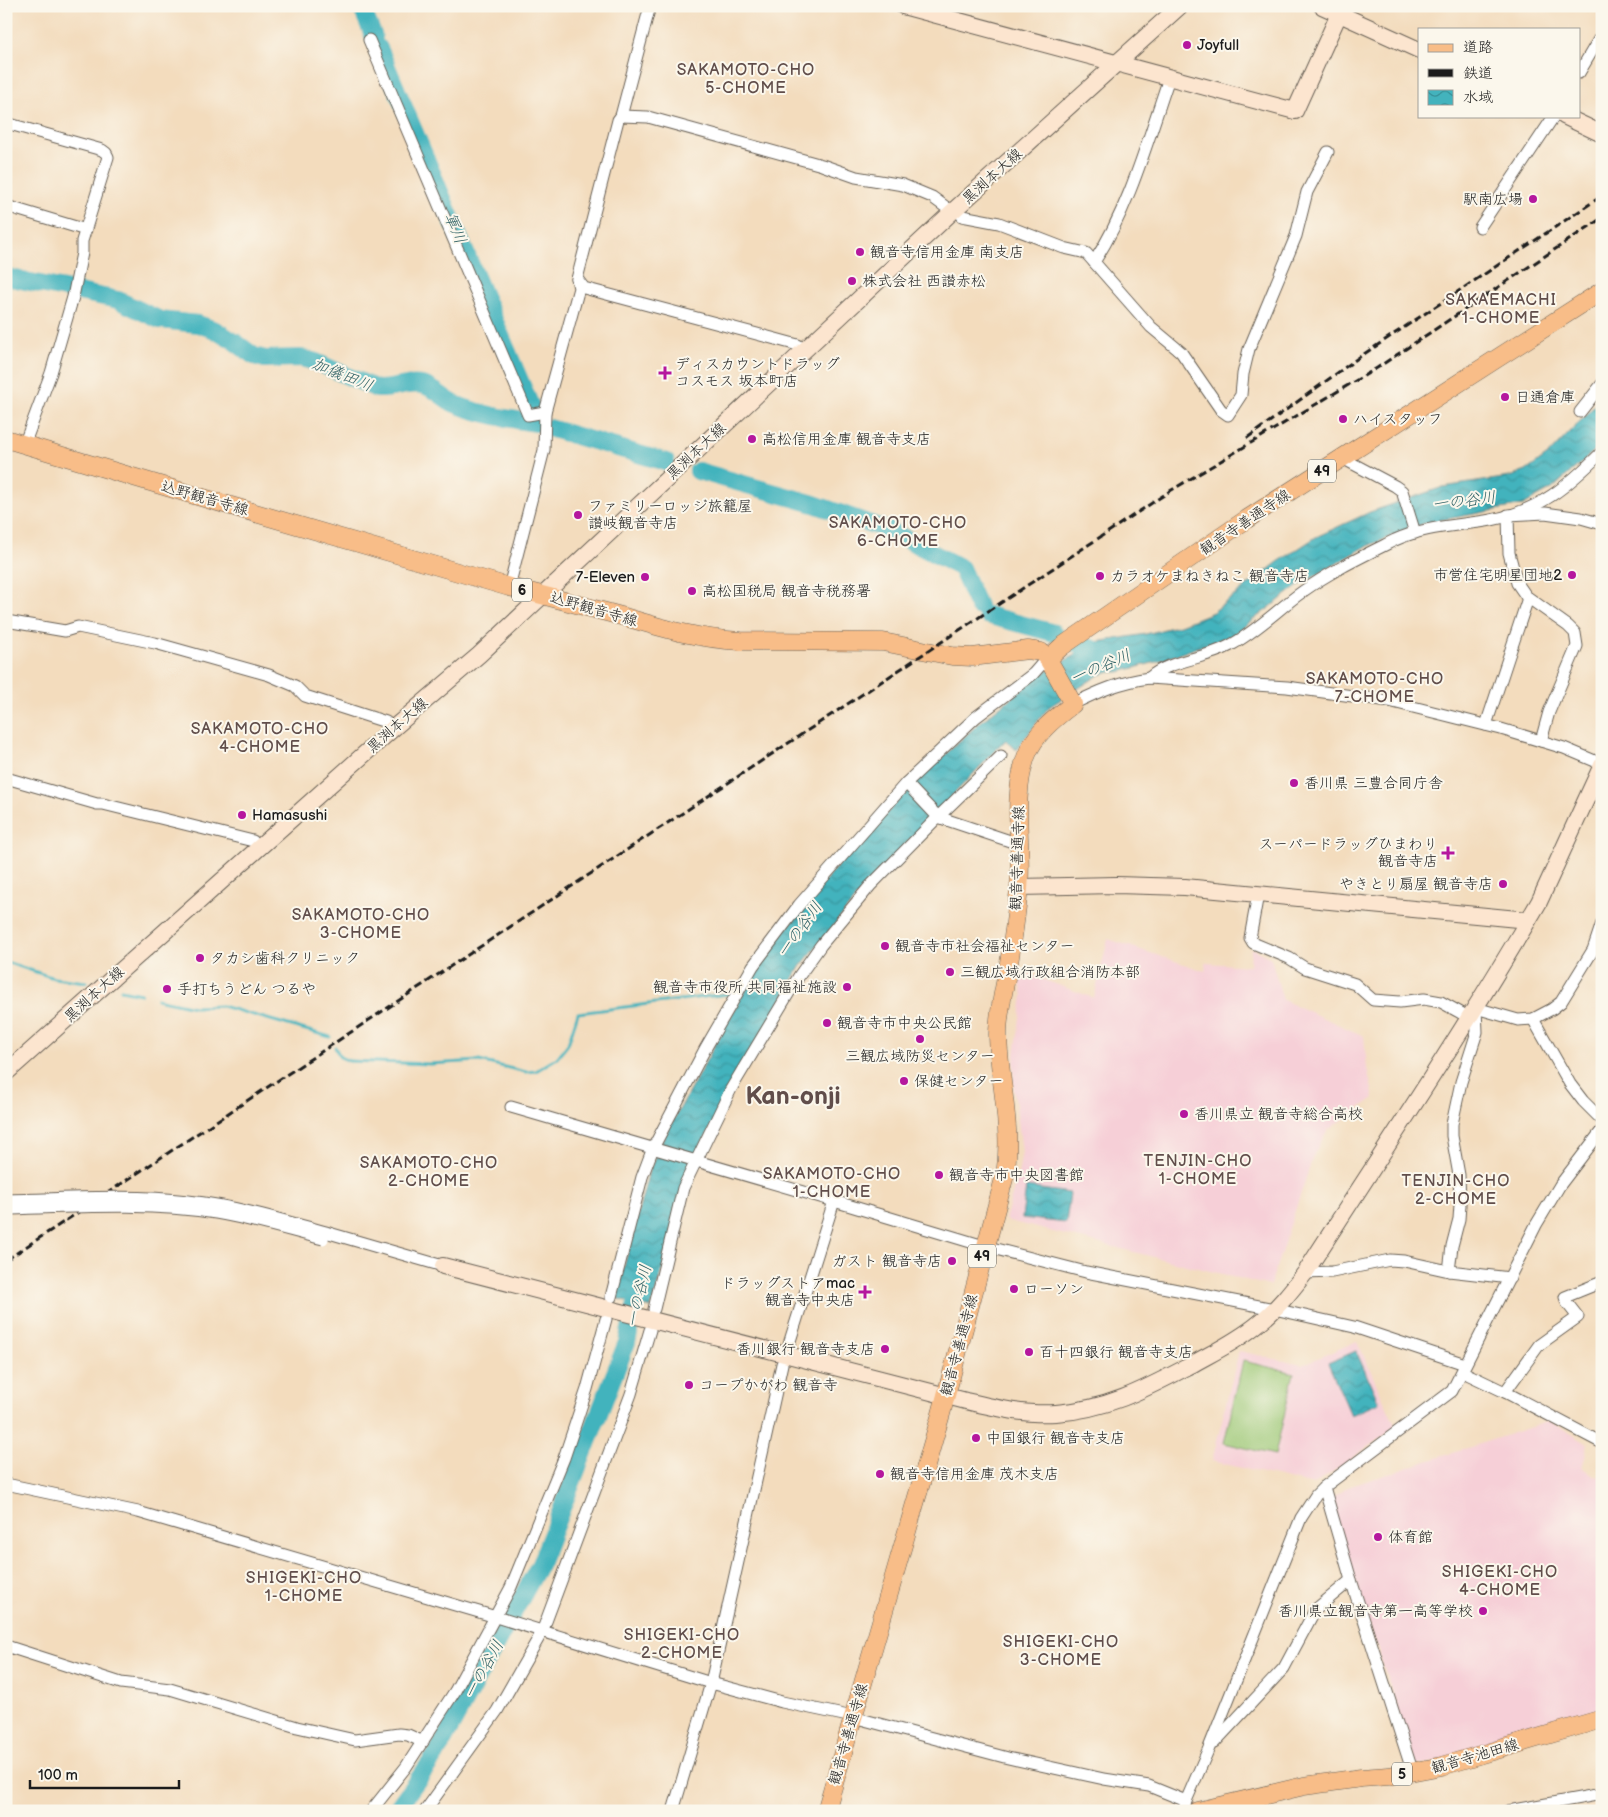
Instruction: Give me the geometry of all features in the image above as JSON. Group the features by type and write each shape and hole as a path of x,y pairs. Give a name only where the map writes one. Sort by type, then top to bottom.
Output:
{"main road":[{"name":"観音寺善通寺線","path":"1050,662 1061,647 1247,519 1602,291"},
{"name":"込野観音寺線","path":"6,439 509,587 543,594 689,636 720,640 883,642 952,656 972,656 1028,650 1041,652 1050,662"},
{"path":"1050,662 1071,700"},
{"name":"観音寺善通寺線","path":"826,1811 945,1396 1008,1159 1007,1124 1000,1073 998,1032 1001,1001 1013,940 1019,887 1018,806 1027,756 1037,738 1071,700"},
{"name":"観音寺池田線","path":"1189,1807 1304,1786 1413,1772 1442,1766 1602,1719"}],"street":[{"path":"509,587 544,450 544,412 579,288 577,279 650,6"},
{"path":"903,6 1295,111 1339,14"},
{"name":"黒渕本大線","path":"6,1073 478,655 953,211 1180,6"},
{"path":"1322,6 1418,50"},
{"path":"1580,71 1601,36"},
{"path":"368,40 528,415 544,412"},
{"path":"1094,262 1108,241 1121,214 1169,78"},
{"path":"621,116 648,117 822,165 856,177 903,185 932,197 947,208"},
{"path":"1480,227 1553,118"},
{"path":"1568,118 1602,134"},
{"path":"6,123 106,153 106,163 82,241 82,254 74,292 51,373 24,445"},
{"path":"962,216 999,223 1064,248 1086,253 1151,326 1181,352 1221,410 1228,415 1241,395 1248,350 1296,236 1307,192 1328,152"},
{"path":"6,206 86,230"},
{"path":"577,279 584,288 798,345"},
{"path":"1580,412 1602,384"},
{"path":"1149,678 1157,671 1230,646 1303,591 1338,569 1398,539 1444,526 1490,520 1527,510 1565,487 1602,452"},
{"path":"1342,458 1402,491 1416,533"},
{"path":"1508,516 1545,513 1581,518 1602,524"},
{"path":"1508,516 1509,552 1518,584 1528,598 1568,626 1575,634 1577,646 1550,712 1541,741"},
{"path":"1486,725 1528,598"},
{"path":"6,621 65,631 78,627 155,643 268,675 295,686 305,696 386,722"},
{"path":"371,1811 406,1767 455,1692 511,1587 564,1458 609,1308 642,1177 652,1148 705,1049 753,966 799,905 906,783 976,717 1033,674 1040,666 1050,662"},
{"path":"6,1208 120,1206 183,1209 216,1213 328,1236 945,1396 1007,1410 1055,1413 1096,1407 1123,1399 1212,1354 1259,1323 1274,1309 1305,1273 1473,1013 1528,920 1602,765 1564,748 1486,725 1389,701 1345,694 1287,687 1149,678 1126,681 1071,700"},
{"path":"425,1811 497,1711 542,1632 631,1394 652,1320 683,1188 731,1088 799,976 821,945 870,886 1001,756"},
{"path":"6,778 97,804 253,841"},
{"path":"906,783 938,817 1019,844"},
{"path":"1019,887 1116,885 1185,887 1528,920"},
{"path":"1258,894 1250,938 1253,943 1288,958 1305,968 1355,984 1374,1000 1400,1002 1424,999 1441,1002 1473,1013 1518,1020 1533,1019 1561,1002 1593,950 1602,924"},
{"path":"1449,1270 1460,1205 1460,1175 1452,1136 1452,1124 1461,1082 1477,1032 1473,1013"},
{"path":"1533,1019 1570,1084 1583,1101 1602,1120"},
{"path":"511,1107 697,1160 984,1246 1086,1272 1274,1309 1354,1327 1464,1368 1505,1392 1602,1443"},
{"path":"6,1484 138,1512 496,1617 711,1683 782,1702 853,1717 1008,1758 1104,1779 1149,1786 1189,1807 1209,1748 1301,1518 1316,1495 1324,1487 1452,1392 1536,1224 1560,1185 1602,1130"},
{"path":"6,1200 145,1198 188,1201 260,1213 328,1236"},
{"path":"790,1344 834,1201"},
{"path":"1305,1273 1332,1272 1390,1260 1510,1278"},
{"path":"1505,1392 1539,1345 1578,1317 1567,1303 1565,1296 1602,1282"},
{"path":"673,1811 711,1683 782,1364"},
{"path":"1324,1487 1351,1580 1413,1772"},
{"path":"1209,1748 1284,1668 1315,1610 1351,1580"},
{"path":"6,1646 121,1683 170,1689 307,1729 355,1740 399,1734 408,1735 423,1742"},
{"path":"1508,1811 1602,1794"}],"shaded area":[{"name":"香川県立 観音寺総合高校","path":"1108,939 1205,971 1206,963 1250,966 1251,948 1271,958 1283,1000 1364,1036 1367,1068 1374,1098 1327,1131 1314,1154 1270,1286 1005,1220 1019,1170 1022,1151 1013,1082 1023,995 1017,970 1094,998"},
{"path":"1357,1341 1396,1427 1314,1485 1212,1461 1239,1351 1302,1365"},
{"name":"香川県立観音寺第一高等学校","path":"1550,1421 1588,1444 1582,1468 1598,1477 1602,1476 1602,1712 1417,1767 1331,1510 1333,1497 1348,1487"}],"green space":[{"path":"1243,1361 1294,1373 1275,1455 1224,1443"}],"water":[{"path":"1602,396 1602,444 1552,489 1523,505 1425,523 1365,547 1298,586 1233,635 1156,662 1119,672 1099,675 1049,707 1016,750 1006,740 869,882 800,967 699,1149 651,1308 616,1298 649,1171 663,1139 764,956 837,866 915,783 978,724 1040,675 1097,642 1146,634 1180,625 1213,612 1278,562 1316,537 1370,512 1443,487 1510,477 1526,471 1549,454"},
{"path":"1026,1187 1070,1193 1066,1223 1022,1218"},
{"path":"1356,1351 1379,1403 1351,1415 1328,1363"}],"waterway":[{"name":"軍川","path":"361,6 374,37"},
{"name":"軍川","path":"379,48 532,409"},
{"name":"加儀田川","path":"6,277 118,300 160,320 198,324 215,330 228,338"},
{"name":"加儀田川","path":"235,342 254,356 265,359 301,358 316,362 377,389 410,384 422,385 431,388 455,404 465,408 496,416 537,423"},
{"name":"加儀田川","path":"549,428 666,462"},
{"name":"加儀田川","path":"698,471 814,504 893,532 961,568 978,606"},
{"name":"加儀田川","path":"987,615 1054,633"},
{"name":"加儀田川","path":"1076,643 1111,655"},
{"path":"6,962 54,978 86,982"},
{"path":"121,990 141,994"},
{"path":"335,1047 340,1057 349,1061 430,1064 479,1061 526,1072 536,1071 557,1058 568,1044 578,1013 735,993"},
{"path":"157,999 194,1007 222,1006 330,1037"},
{"name":"一の谷川","path":"395,1811 435,1756 540,1564 627,1342 641,1282"}],"railway":[{"path":"1247,438 1358,358 1602,196"},
{"path":"6,1260 1170,491 1377,368 1602,218"}],"place":[{"name":"Joyfull","path":"1187,45"},
{"name":"駅南広場","path":"1533,199"},
{"name":"観音寺信用金庫 南支店","path":"860,252"},
{"name":"株式会社 西讃赤松","path":"852,281"},
{"name":"ディスカウントドラッグ コスモス 坂本町店","path":"665,373"},
{"name":"日通倉庫","path":"1505,397"},
{"name":"ハイスタッフ","path":"1343,419"},
{"name":"高松信用金庫 観音寺支店","path":"752,439"},
{"name":"ファミリーロッジ旅籠屋 讃岐観音寺店","path":"578,515"},
{"name":"市営住宅明星団地2","path":"1572,575"},
{"name":"カラオケまねきねこ 観音寺店","path":"1100,576"},
{"name":"7-Eleven","path":"645,577"},
{"name":"高松国税局 観音寺税務署","path":"692,591"},
{"name":"香川県 三豊合同庁舎","path":"1294,783"},
{"name":"Hamasushi","path":"242,815"},
{"name":"スーパードラッグひまわり 観音寺店","path":"1448,853"},
{"name":"やきとり扇屋 観音寺店","path":"1503,884"},
{"name":"観音寺市社会福祉センター","path":"885,946"},
{"name":"タカシ歯科クリニック","path":"200,958"},
{"name":"三観広域行政組合消防本部","path":"950,972"},
{"name":"観音寺市役所 共同福祉施設","path":"847,987"},
{"name":"手打ちうどん つるや","path":"167,989"},
{"name":"観音寺市中央公民館","path":"827,1023"},
{"name":"三観広域防災センター","path":"920,1039"},
{"name":"保健センター","path":"904,1081"},
{"name":"香川県立 観音寺総合高校","path":"1184,1114"},
{"name":"観音寺市中央図書館","path":"939,1175"},
{"name":"ガスト 観音寺店","path":"952,1261"},
{"name":"ローソン","path":"1014,1289"},
{"name":"ドラッグストアmac 観音寺中央店","path":"865,1292"},
{"name":"香川銀行 観音寺支店","path":"885,1349"},
{"name":"百十四銀行 観音寺支店","path":"1029,1352"},
{"name":"コープかがわ 観音寺","path":"689,1385"},
{"name":"中国銀行 観音寺支店","path":"976,1438"},
{"name":"観音寺信用金庫 茂木支店","path":"880,1474"},
{"name":"体育館","path":"1378,1537"},
{"name":"香川県立観音寺第一高等学校","path":"1483,1611"}],"district":[{"name":"SAKAMOTO-CHO 5-CHOME","path":"746,78"},
{"name":"SAKAEMACHI 1-CHOME","path":"1501,308"},
{"name":"SAKAMOTO-CHO 6-CHOME","path":"898,531"},
{"name":"SAKAMOTO-CHO 7-CHOME","path":"1375,687"},
{"name":"SAKAMOTO-CHO 4-CHOME","path":"260,737"},
{"name":"SAKAMOTO-CHO 3-CHOME","path":"361,923"},
{"name":"Kan-onji","path":"793,1095"},
{"name":"TENJIN-CHO 1-CHOME","path":"1198,1169"},
{"name":"SAKAMOTO-CHO 2-CHOME","path":"429,1171"},
{"name":"SAKAMOTO-CHO 1-CHOME","path":"832,1182"},
{"name":"TENJIN-CHO 2-CHOME","path":"1456,1189"},
{"name":"SHIGEKI-CHO 4-CHOME","path":"1500,1580"},
{"name":"SHIGEKI-CHO 1-CHOME","path":"304,1586"},
{"name":"SHIGEKI-CHO 2-CHOME","path":"682,1643"},
{"name":"SHIGEKI-CHO 3-CHOME","path":"1061,1650"}]}
